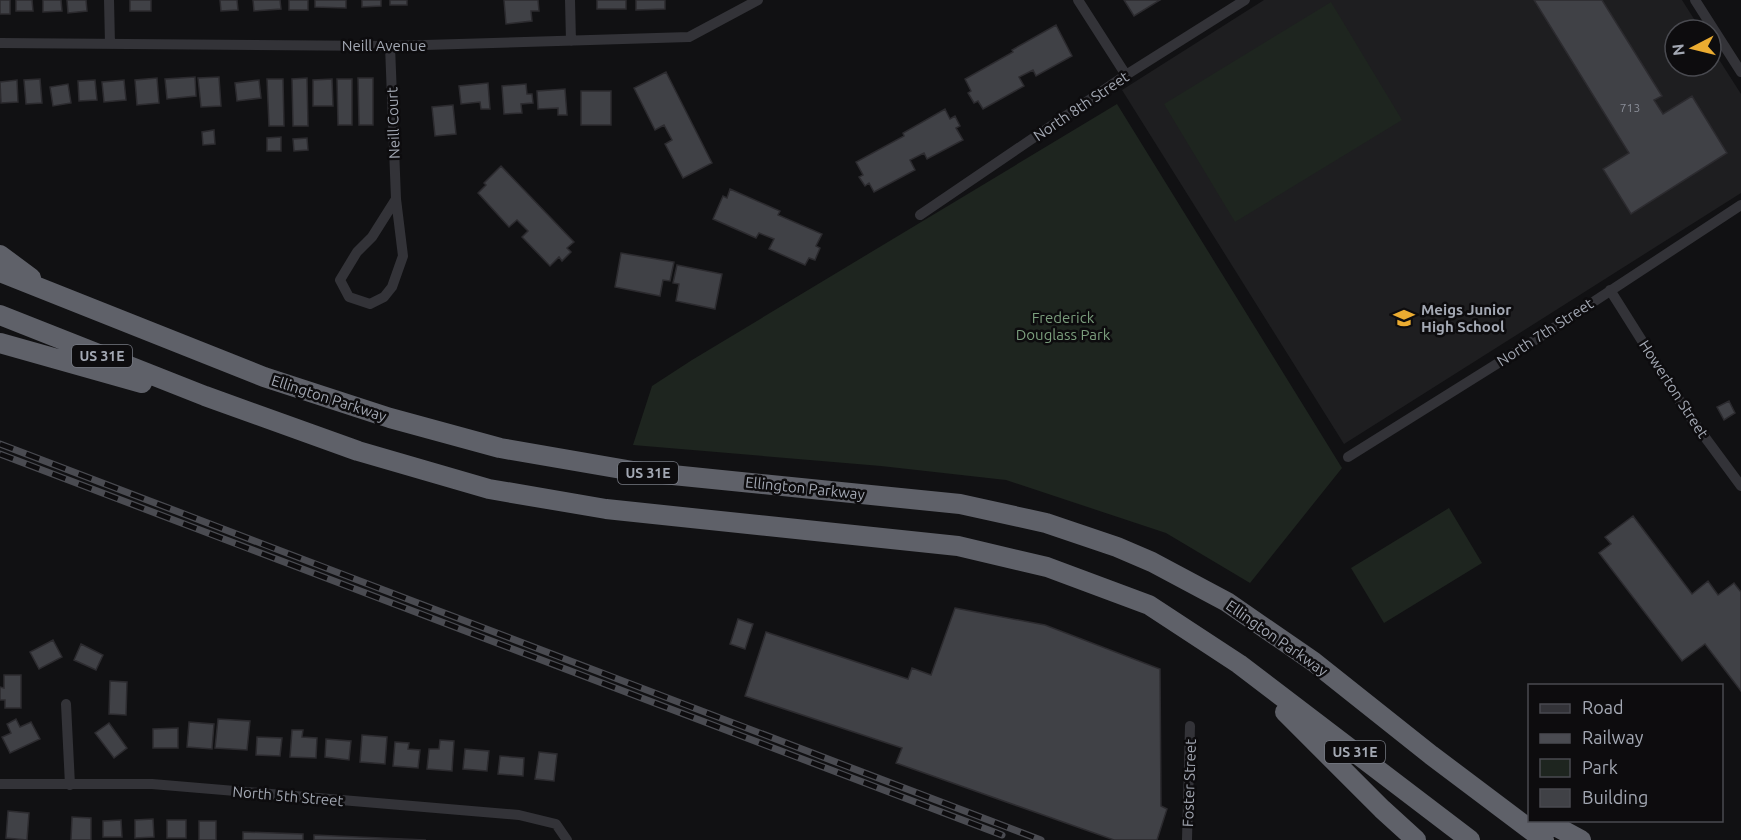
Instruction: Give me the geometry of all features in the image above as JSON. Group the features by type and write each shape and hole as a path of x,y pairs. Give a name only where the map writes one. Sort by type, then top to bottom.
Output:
{"highway":[{"path":"0,255 45,290"},
{"name":"Ellington Parkway","path":"0,272 264,377 390,418 500,448 633,471 960,504 1046,523 1097,540 1152,562 1227,602 1314,662 1431,755 1544,840"},
{"name":"US 31E","path":"0,315 205,396 358,451 489,489 606,509 958,546 1047,567 1149,605 1239,664 1470,840"},
{"path":"0,343 160,389 205,396"},
{"path":"1239,664 1373,800 1416,840"},
{"path":"1431,755 1528,811"},
{"path":"1548,822 1581,840"}],"street":[{"path":"109,0 110,44"},
{"path":"570,0 571,41"},
{"name":"Neill Avenue","path":"0,43 390,46 689,38 758,0"},
{"path":"1078,0 1126,75"},
{"name":"North 8th Street","path":"920,215 1126,75 1245,0"},
{"path":"1695,0 1741,72"},
{"name":"Neill Court","path":"390,46 396,199 403,256 392,287 384,297 370,304 349,297 340,280 357,252 372,237 396,199"},
{"name":"North 7th Street","path":"1348,457 1546,333 1741,206"},
{"name":"Howerton Street","path":"1610,290 1690,417 1741,486"},
{"path":"66,704 70,785"},
{"name":"Foster Street","path":"1187,840 1190,726"},
{"name":"North 5th Street","path":"0,784 152,784 519,815 556,824 567,840"}],"shaded area":[{"name":"Meigs Junior High School","path":"1264,0 1682,0 1693,18 1663,18 1663,78 1723,78 1723,66 1741,94 1741,193 1344,444 1122,90"}],"green space":[{"path":"1331,2 1402,120 1235,222 1164,104"},
{"name":"Frederick Douglass Park","path":"1117,104 1342,468 1250,583 1166,533 1006,480 881,466 633,445 652,386"},
{"path":"1449,508 1482,563 1384,623 1351,568"}],"building":[{"path":"0,0 10,0 10,14 0,14"},
{"path":"16,0 32,0 33,11 16,11"},
{"path":"43,0 61,0 62,11 43,12"},
{"path":"67,0 86,0 87,11 68,13"},
{"path":"130,0 151,0 151,11 130,11"},
{"path":"220,0 237,0 238,10 221,11"},
{"path":"253,0 280,0 281,9 254,11"},
{"path":"289,0 308,0 308,10 289,10"},
{"path":"315,0 346,0 346,8 315,7"},
{"path":"362,0 381,0 381,6 362,7"},
{"path":"390,0 407,0 407,5 390,5"},
{"path":"504,0 538,0 539,11 531,11 532,21 506,24"},
{"path":"597,0 626,0 626,9 597,9"},
{"path":"636,0 665,0 665,9 636,10"},
{"path":"1124,0 1160,0 1134,16"},
{"path":"1534,0 1602,0 1662,96 1654,100 1663,114 1692,96 1727,153 1631,214 1603,169 1629,153"},
{"path":"1056,25 1072,56 1036,76 1033,70 1019,77 1024,86 983,109 978,101 974,103 968,93 971,91 965,79"},
{"path":"666,72 712,163 683,178 665,144 672,140 664,125 655,130 634,88"},
{"path":"195,77 196,96 167,99 165,79"},
{"path":"219,77 221,106 201,107 198,78"},
{"path":"157,78 159,103 137,105 135,80"},
{"path":"307,78 308,126 293,126 292,79"},
{"path":"358,78 373,78 373,125 359,125"},
{"path":"40,79 42,103 26,104 24,80"},
{"path":"267,79 283,79 284,126 269,126"},
{"path":"332,79 333,106 313,106 313,80"},
{"path":"337,79 352,79 352,125 338,125"},
{"path":"17,80 18,102 1,103 0,82"},
{"path":"95,80 97,100 79,101 78,81"},
{"path":"124,80 126,100 104,102 102,82"},
{"path":"259,80 261,98 237,101 235,83"},
{"path":"488,83 490,109 481,109 480,102 461,104 459,86"},
{"path":"68,84 71,103 53,106 50,87"},
{"path":"526,84 527,94 532,94 533,103 521,104 522,113 504,114 502,86"},
{"path":"565,89 567,115 558,115 558,108 538,109 537,91"},
{"path":"581,91 611,91 611,125 581,125"},
{"path":"453,105 456,134 435,136 432,107"},
{"path":"945,109 950,119 955,116 960,126 956,128 963,140 927,159 924,153 910,160 915,170 874,192 869,183 865,186 859,177 863,175 856,162 904,136 903,133"},
{"path":"214,130 215,144 203,145 202,132"},
{"path":"281,137 281,151 267,151 267,138"},
{"path":"307,138 308,150 294,151 293,139"},
{"path":"501,166 574,242 567,248 571,252 562,261 559,257 550,266 522,237 528,231 517,220 509,227 478,193 486,185 484,183"},
{"path":"730,189 780,211 778,215 822,234 816,246 820,248 815,260 809,258 805,265 769,249 774,239 759,233 756,238 713,219 723,196 727,198"},
{"path":"621,253 674,262 670,281 663,280 660,296 615,287"},
{"path":"677,265 722,274 715,309 676,301 679,284 673,283"},
{"path":"1729,401 1735,413 1724,420 1717,407"},
{"path":"1633,516 1692,594 1708,581 1718,595 1734,583 1741,592 1741,691 1705,644 1682,661 1599,553 1611,544 1605,537"},
{"path":"955,608 1045,625 1160,669 1161,806 1167,809 1157,840 1114,840 896,763 902,748 745,696 766,632 908,679 912,668 931,675"},
{"path":"738,619 753,624 745,649 730,644"},
{"path":"53,640 62,657 39,669 30,652"},
{"path":"81,644 103,655 96,670 74,660"},
{"path":"4,675 21,675 21,708 5,708 5,700 0,700 0,687 4,688"},
{"path":"110,681 127,682 126,715 109,714"},
{"path":"16,719 20,727 31,722 40,739 10,753 2,737 11,733 7,724"},
{"path":"218,719 250,721 247,750 215,748"},
{"path":"189,722 214,724 212,749 187,747"},
{"path":"109,723 127,748 114,758 95,733"},
{"path":"178,728 178,748 153,748 153,729"},
{"path":"292,730 303,730 302,737 317,738 316,758 290,757"},
{"path":"362,735 387,737 385,764 360,762"},
{"path":"257,737 282,738 280,756 256,755"},
{"path":"326,739 351,741 349,760 325,757"},
{"path":"440,740 454,741 452,771 427,769 429,749 439,749"},
{"path":"395,742 409,743 408,749 420,750 418,768 393,766"},
{"path":"465,749 489,751 487,771 463,769"},
{"path":"539,752 557,754 554,781 535,779"},
{"path":"500,756 524,758 523,776 498,774"},
{"path":"8,811 29,813 27,840 6,838"},
{"path":"72,817 91,818 91,840 71,840"},
{"path":"153,819 154,837 135,838 135,820"},
{"path":"121,820 122,837 103,837 103,821"},
{"path":"167,820 186,820 186,838 167,838"},
{"path":"199,821 216,821 216,840 199,840"},
{"path":"243,832 303,834 303,840 243,840"},
{"path":"314,835 426,840 314,840"}],"railway":[{"path":"0,444 1041,840"},
{"path":"0,454 1002,835"}],"place":[{"name":"Meigs Junior High School","path":"1404,318"}]}
